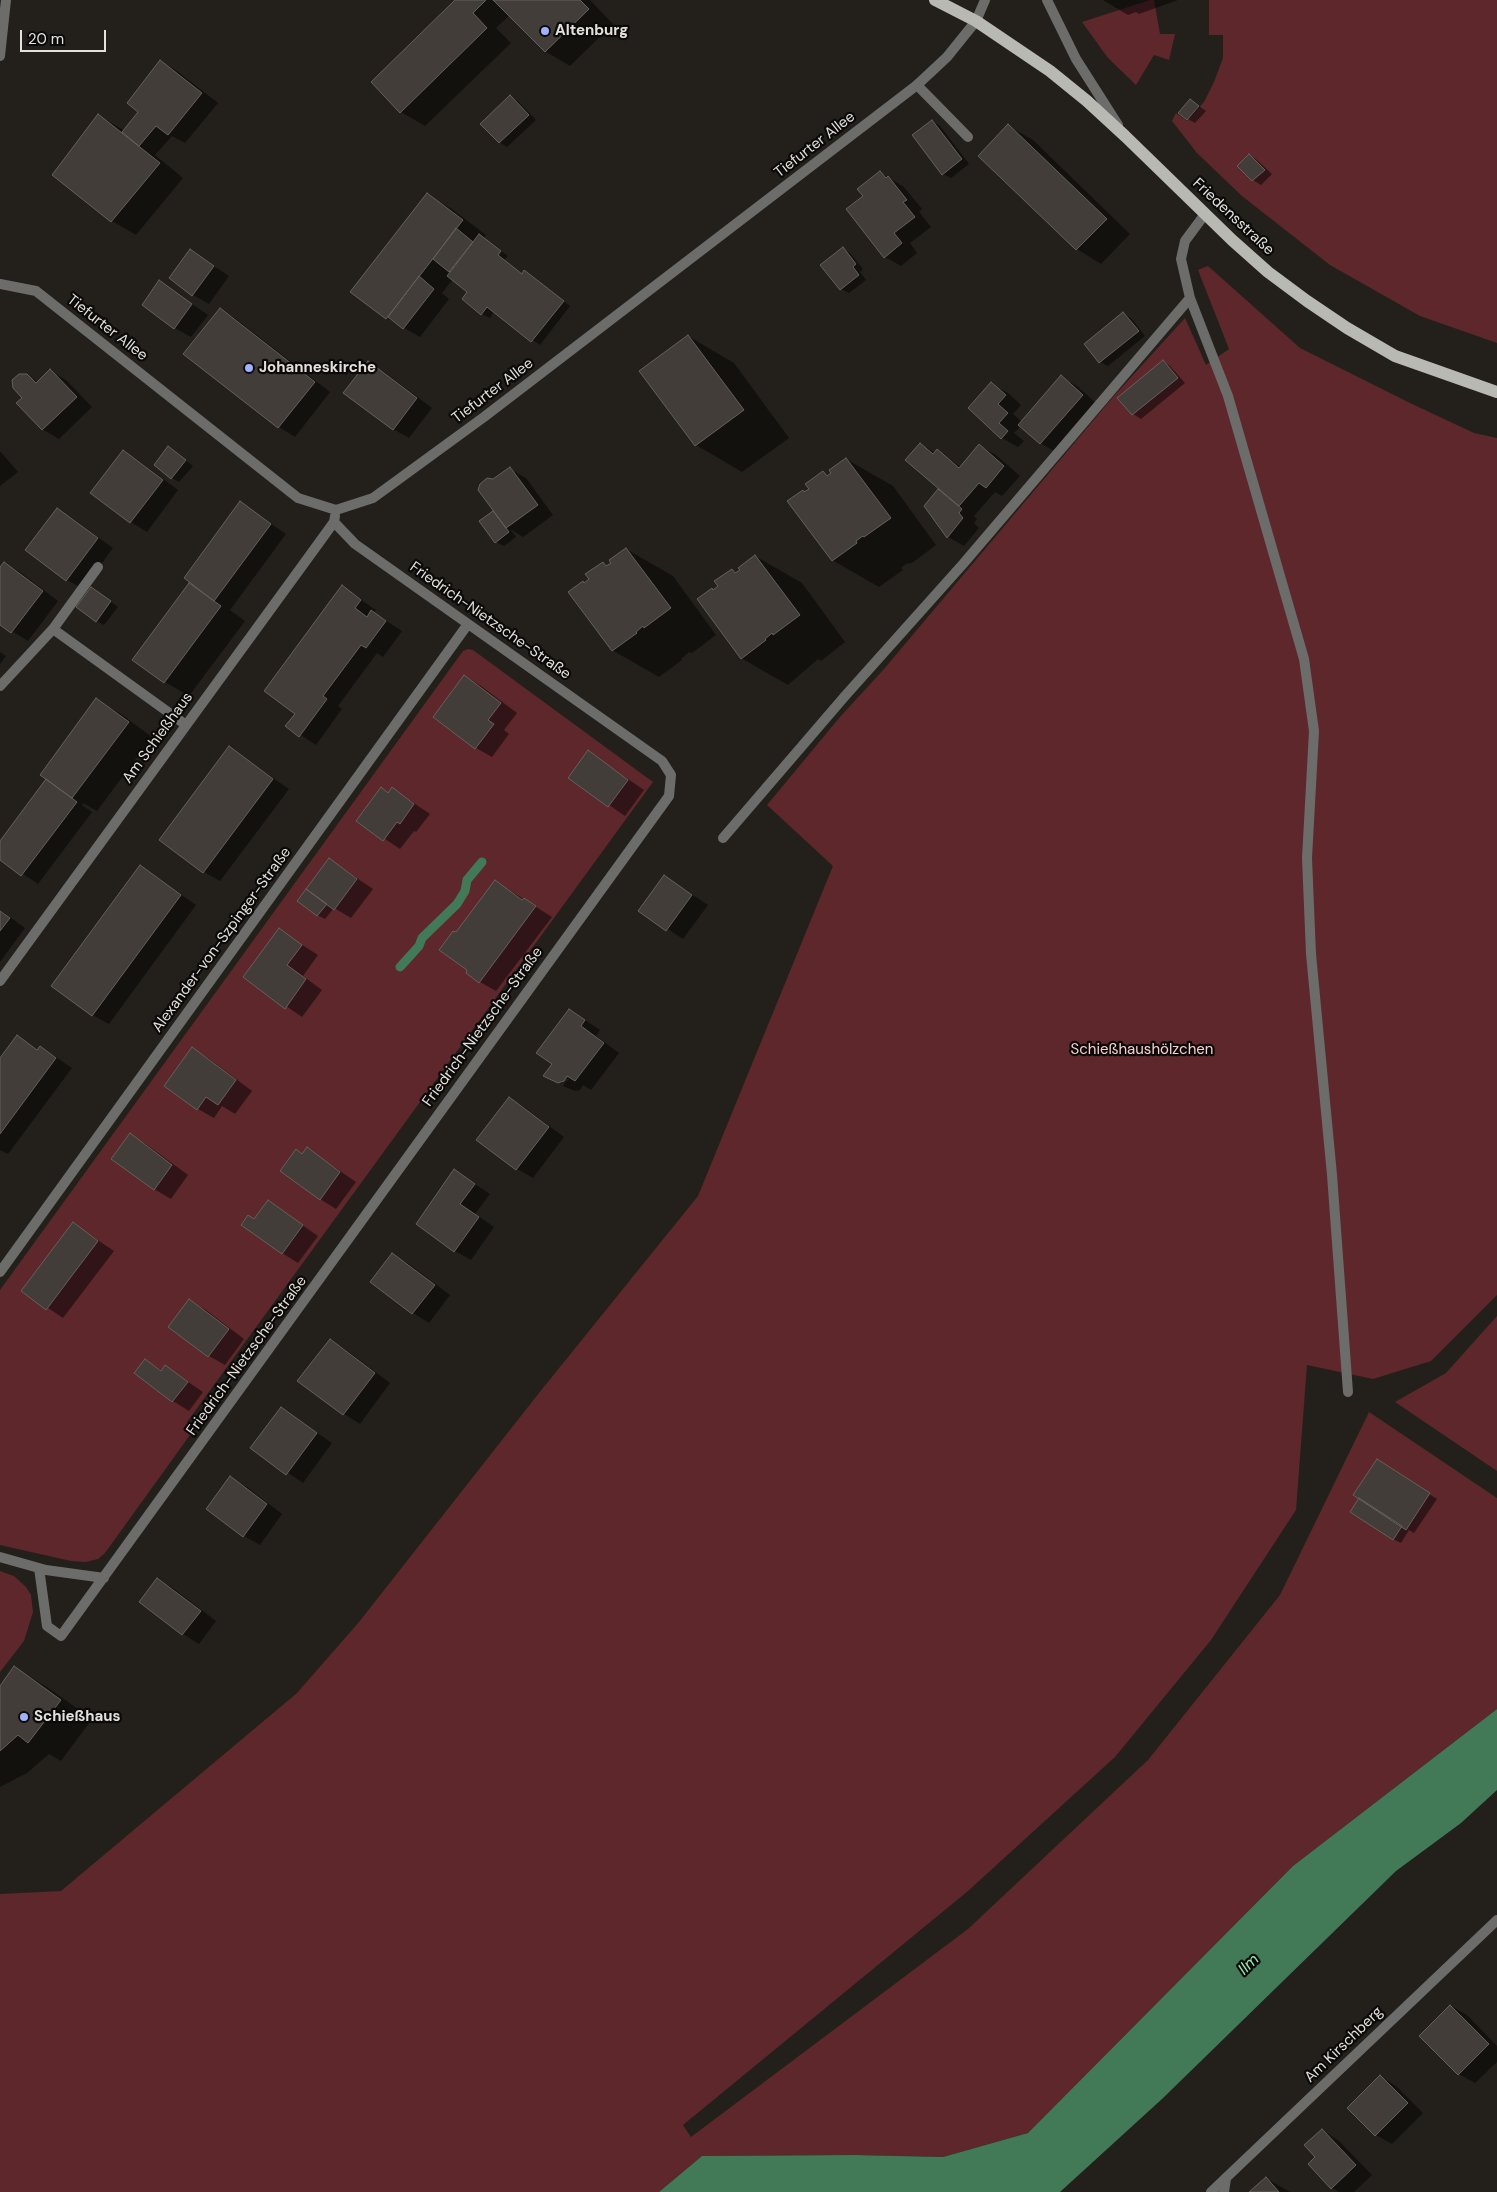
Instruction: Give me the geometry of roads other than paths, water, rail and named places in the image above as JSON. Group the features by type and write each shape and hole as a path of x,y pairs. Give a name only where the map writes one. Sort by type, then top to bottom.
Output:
{"main road":[{"name":"Friedensstraße","path":"935,0 976,21 1037,60 1087,101 1268,272 1306,301 1395,356 1497,392"}],"street":[{"path":"0,56 6,0"},
{"name":"Tiefurter Allee","path":"0,284 36,291 298,498 336,510 373,498 476,423 917,85 947,57 976,21 985,0"},
{"path":"1047,0 1076,59 1125,136"},
{"path":"917,85 968,137"},
{"path":"1205,214 1185,241 1181,259 1190,298 1228,396 1304,658 1314,731 1308,858 1311,954 1332,1175 1348,1392"},
{"path":"723,838 845,696 963,564 1190,298"},
{"name":"Am Schießhaus","path":"0,981 334,522 336,510"},
{"name":"Friedrich-Nietzsche-Straße","path":"39,1568 47,1626 61,1636 669,796 670,775 662,761 355,544 334,522"},
{"path":"0,686 53,629 98,568"},
{"name":"Alexander-von-Szpinger-Straße","path":"0,1272 468,624"},
{"path":"53,629 186,725"},
{"path":"0,1557 39,1568 104,1578"},
{"name":"Am Kirschberg","path":"1211,2192 1497,1920"},
{"path":"1224,2192 1226,2178"}],"water":[{"name":"Ilm","path":"1497,1709 1497,1790 1461,1823 1396,1871 1162,2099 1060,2192 659,2192 702,2156 855,2155 943,2157 1028,2133 1293,1866"}],"waterway":[{"path":"400,967 419,946 422,938 457,904 465,891 467,880 482,862"}],"place":[{"name":"Altenburg","path":"545,31"},
{"name":"Johanneskirche","path":"249,368"},
{"name":"Schießhaus","path":"24,1717"}],"park label":[{"name":"Schießhaushölzchen","path":"1142,1050"}]}
